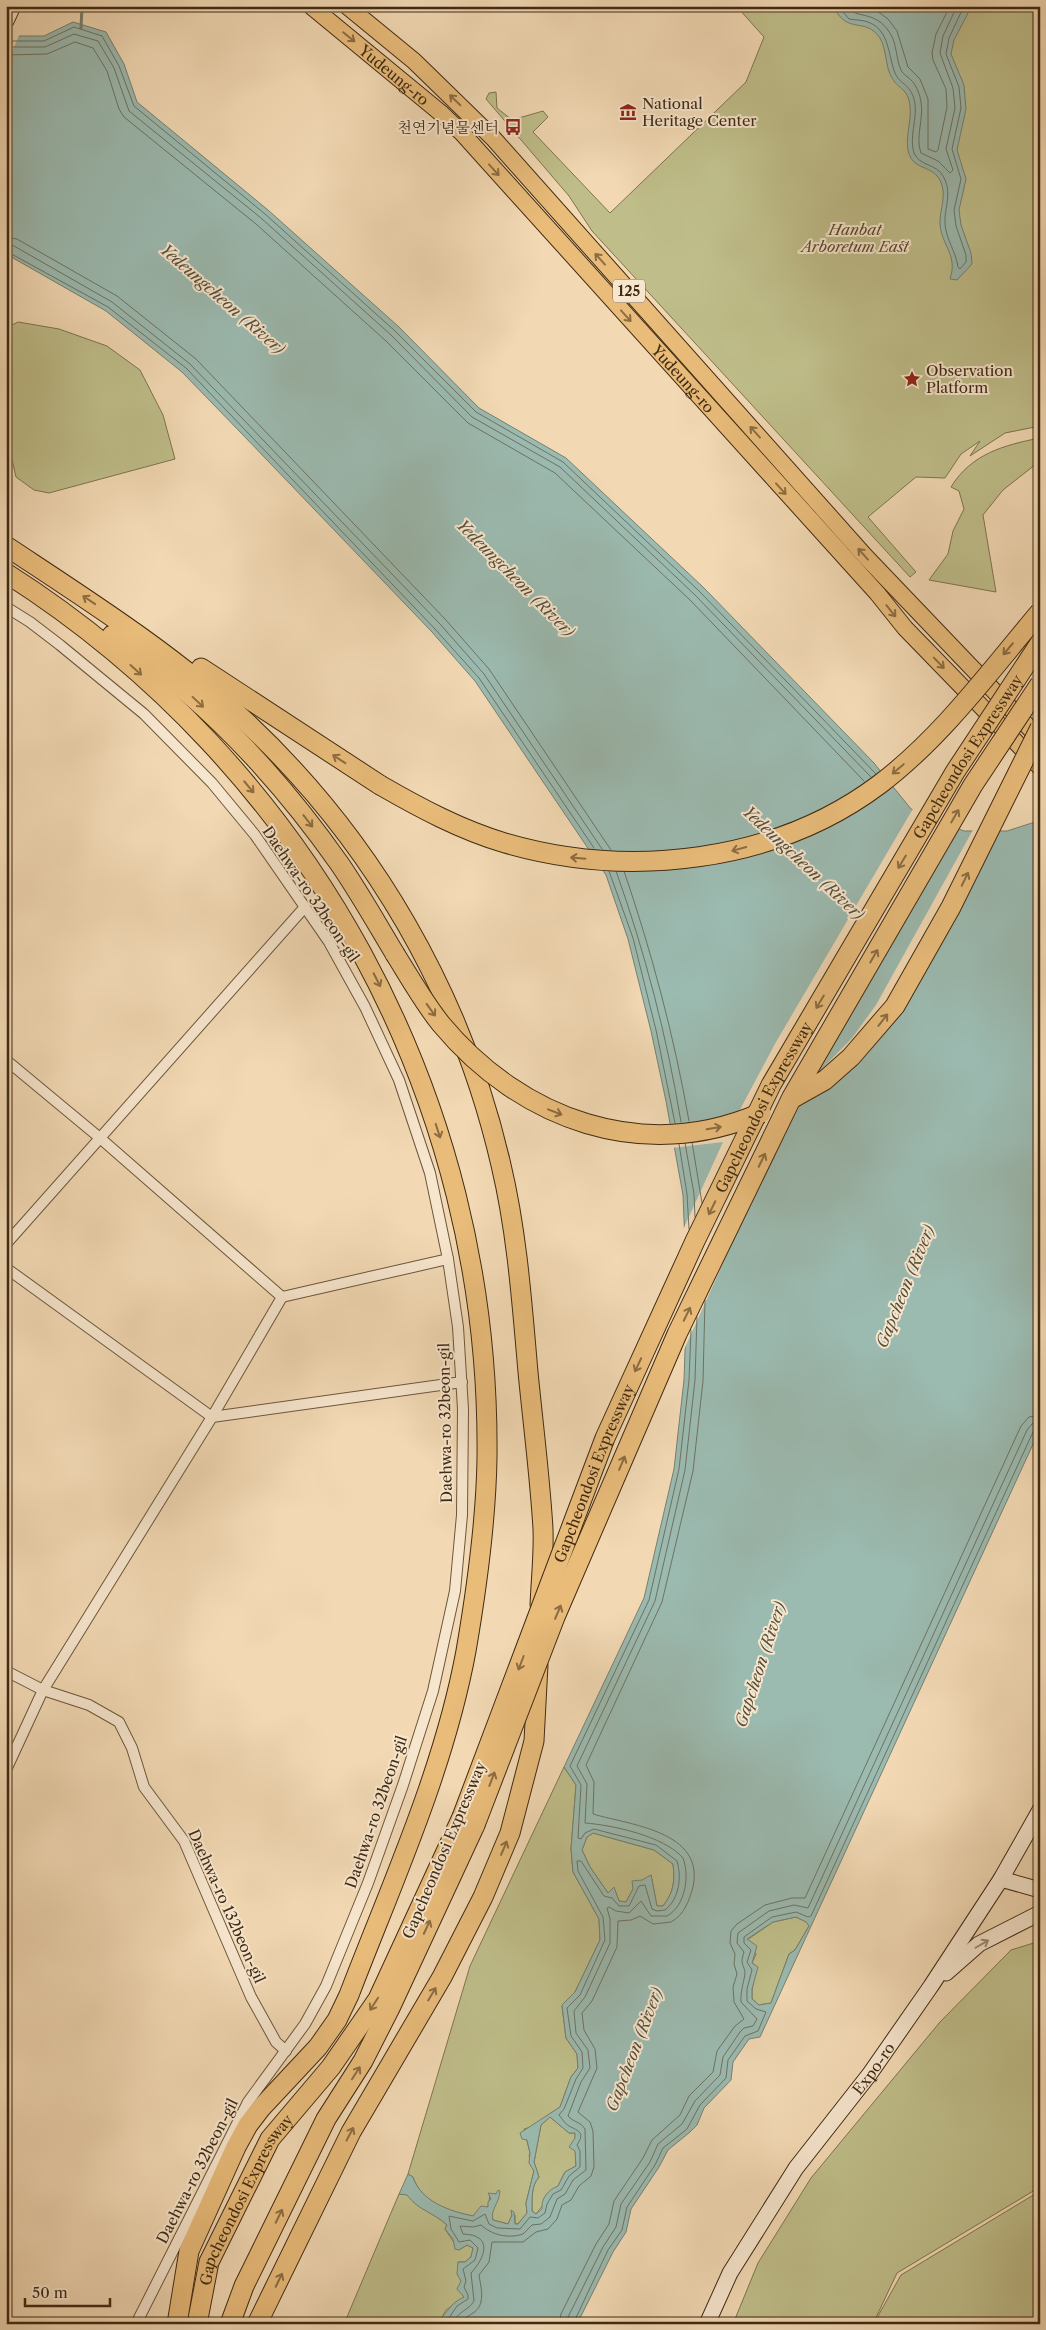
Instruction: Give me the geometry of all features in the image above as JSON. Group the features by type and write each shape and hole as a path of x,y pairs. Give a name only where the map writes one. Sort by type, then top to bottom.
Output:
{"highway":[{"path":"6,546 129,627 219,698 309,787 360,851 422,951 448,1005 485,1103 501,1166 512,1228 522,1304 543,1532 534,1741 510,1833 470,1924 442,1976 351,2132 257,2324"},
{"path":"6,573 28,587 128,663 197,728 279,823 341,914 385,996 422,1082 456,1191 468,1250 482,1345 486,1438 484,1520 477,1584 465,1655 447,1732 418,1816 349,1995 337,2020 318,2047 261,2108 248,2125 236,2147 189,2251 177,2324"},
{"path":"28,587 65,603 115,637 185,690 224,726 283,790 310,823 340,865 395,954 441,1023 460,1045 504,1084 552,1112 594,1126 651,1134 684,1133 742,1122 785,1103 825,1080 869,1038 894,1006 951,907 1040,728"},
{"path":"129,627 159,640 380,785 448,822 504,842 565,856 612,861 654,861 730,851 802,828 857,799 880,784 907,762 938,731 1040,612"},
{"name":"Gapcheondosi Expressway","path":"197,2324 209,2262 270,2139 331,2067 378,1999 468,1821 605,1438 695,1242 771,1085 955,772 1040,643"},
{"name":"Gapcheondosi Expressway","path":"230,2324 244,2286 326,2119 363,2061 390,2008 677,1334 792,1097 973,785 1040,684"}],"main road":[{"path":"6,21 13,6"},
{"name":"Yudeung-ro","path":"311,6 442,114 462,133 854,570 877,593 905,628 1040,767"},
{"name":"Yudeung-ro","path":"347,6 414,62 493,138 852,542 1040,739"},
{"name":"Expo-ro","path":"707,2324 730,2273 796,2168 869,2075 932,1986 1000,1879 1040,1810"},
{"path":"1000,1879 1040,1890"},
{"path":"932,1986 979,1944 1040,1913"}],"street":[{"name":"Daehwa-ro 32beon-gil","path":"6,607 30,622 144,714 212,783 256,835 329,942 365,1007 399,1080 430,1173 448,1259 458,1328 462,1382 462,1515 455,1591 433,1691 368,1883 326,1986 305,2024 248,2102 237,2121 136,2324"},
{"path":"6,1244 304,908"},
{"path":"6,1060 100,1138 282,1297"},
{"path":"6,1770 43,1690 212,1417 282,1297 448,1259"},
{"path":"6,1268 212,1417 462,1382"},
{"name":"Daehwa-ro 132beon-gil","path":"6,1671 43,1690 89,1705 119,1722 132,1748 144,1787 184,1841 250,1997 276,2042 286,2051"}],"green space":[{"name":"Hanbat Arboretum East","path":"728,6 1040,6 1040,426 1005,433 970,456 980,441 961,454 945,478 916,477 868,517 916,572 910,577 592,231 569,196 486,99 489,93 496,92 497,108 512,120 543,111 548,117 533,132 610,213 746,82 764,37 738,8"},
{"path":"18,322 59,329 107,346 140,370 163,415 175,459 49,493 34,490 16,477 6,433 6,328"},
{"path":"1040,438 1040,461 1003,490 983,515 996,592 929,580 948,554 953,531 964,509 959,491 951,487 959,476 968,466 990,453 1014,444"},
{"path":"564,1767 576,1785 571,1849 573,1872 599,1919 600,1940 575,1992 562,2006 566,2038 577,2054 578,2068 571,2077 560,2107 531,2127 524,2129 534,2171 526,2203 527,2213 518,2224 515,2224 515,2215 511,2211 512,2215 508,2224 493,2220 491,2213 496,2194 490,2195 488,2207 473,2216 455,2212 429,2199 417,2186 413,2177 408,2174 470,1966"},
{"path":"593,1833 654,1850 673,1864 673,1886 663,1906 657,1906 651,1875 633,1889 626,1902 619,1901 614,1888 608,1893 590,1867 582,1850 587,1837"},
{"path":"796,1917 807,1922 809,1926 795,1950 789,1954 771,2003 759,2005 752,1999 752,1989 757,1967 752,1963 756,1954 747,1940 773,1922"},
{"path":"1040,1941 1040,2187 897,2273 873,2324 733,2324 758,2263 811,2178 940,2022 1011,1950"},
{"path":"550,2117 569,2133 575,2133 576,2166 565,2172 558,2186 536,2214 532,2211 532,2198 533,2188 539,2177 534,2162 541,2125"},
{"path":"1040,2191 1040,2324 879,2324 878,2316 901,2275"},
{"path":"399,2194 407,2194 422,2208 447,2225 445,2229 459,2250 467,2245 473,2248 471,2257 465,2262 458,2262 464,2297 446,2310 440,2321 432,2324 344,2324"}],"water":[{"path":"833,6 969,6 968,13 954,40 951,54 964,85 966,109 957,150 966,179 959,210 961,225 971,253 972,264 957,280 950,279 952,271 951,257 941,232 940,219 943,189 941,183 935,173 918,165 911,159 909,154 907,142 910,112 909,100 890,74 880,38 868,28 845,21"},
{"path":"73,22 106,32 124,64 137,102 268,210 399,327 479,408 566,458 703,587 874,763 911,809 964,831 1007,831 1035,822 1040,818 1040,1429 760,2037 749,2039 733,2062 731,2080 704,2108 697,2125 668,2150 631,2209 626,2232 613,2252 577,2324 432,2324 441,2319 454,2303 464,2297 457,2289 461,2281 457,2274 458,2262 465,2262 471,2257 473,2248 467,2245 459,2250 455,2249 453,2239 445,2229 447,2225 416,2205 407,2195 399,2194 408,2174 413,2177 417,2186 429,2199 446,2208 473,2216 481,2206 488,2207 488,2202 491,2199 488,2193 496,2194 498,2190 500,2191 492,2216 493,2220 508,2224 512,2215 511,2210 514,2212 515,2224 518,2224 527,2213 526,2203 534,2171 529,2163 530,2153 527,2140 522,2139 520,2133 560,2107 571,2077 578,2068 577,2054 566,2038 562,2005 575,1992 600,1940 599,1919 573,1872 571,1849 576,1785 564,1767 644,1598 674,1469 684,1380 687,1292 683,1195 651,1031 628,939 606,875 475,681 432,632 182,372 106,311 6,254 6,36 44,36","holes":["593,1833 654,1850 673,1864 673,1886 663,1906 657,1906 651,1875 642,1880 632,1881 633,1889 626,1902 619,1901 614,1887 608,1893 590,1867 582,1850 587,1837","796,1917 806,1922 809,1926 795,1950 789,1954 771,2003 759,2005 752,1999 752,1989 758,1967 752,1963 757,1946 747,1939 773,1922","550,2117 569,2133 575,2133 575,2138 569,2147 575,2151 576,2166 565,2172 558,2186 546,2195 542,2209 536,2214 532,2211 532,2198 533,2188 539,2177 534,2162 541,2125"]}],"pier":[{"path":"6,33 20,33 6,66"},
{"path":"914,807 960,826 816,1075 852,1038 876,1005 974,828 993,828 893,1008 801,1102 754,1195 682,1354 684,1292 682,1232 723,1142 672,1148 669,1129 735,1119 776,1042"}],"waterway":[{"path":"81,28 82,6"}],"place":[{"name":"National Heritage Center","path":"628,112"},
{"name":"천연기념물센터","path":"513,127"},
{"name":"Observation Platform","path":"912,379"}],"water label":[{"name":"Yedeungcheon (River)","path":"223,299"},
{"name":"Yedeungcheon (River)","path":"516,578"},
{"name":"Yedeungcheon (River)","path":"804,863"},
{"name":"Gapcheon (River)","path":"905,1286"},
{"name":"Gapcheon (River)","path":"760,1664"},
{"name":"Gapcheon (River)","path":"634,2049"}]}
